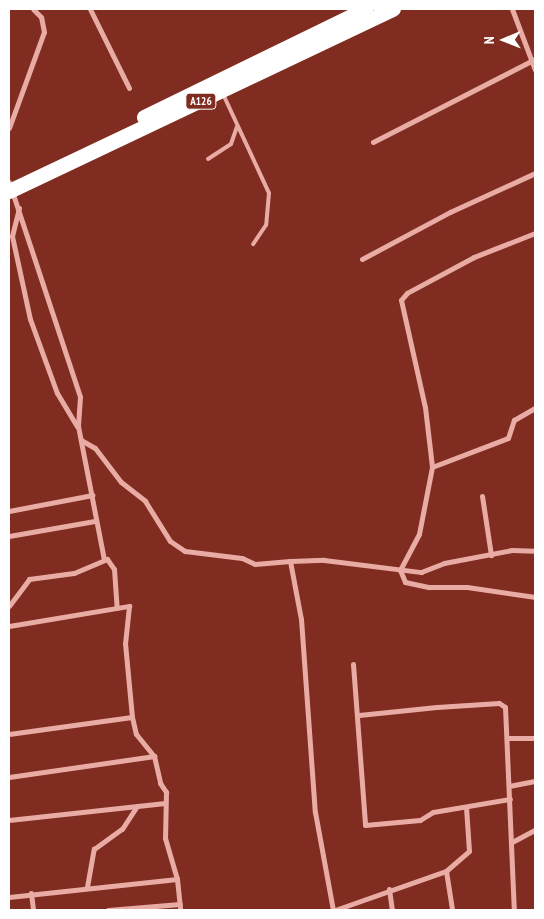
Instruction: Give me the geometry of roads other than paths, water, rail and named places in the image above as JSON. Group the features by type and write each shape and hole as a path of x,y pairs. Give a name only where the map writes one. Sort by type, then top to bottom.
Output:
{"highway":[{"name":"A126","path":"10,186 365,9"},
{"name":"A126","path":"10,186 222,92 393,9"}],"street":[{"path":"9,128 44,32 41,17 33,9"},
{"path":"90,9 129,88"},
{"path":"512,9 533,59 535,70"},
{"path":"373,142 533,59"},
{"path":"362,259 450,212 535,173"},
{"path":"10,186 19,208 70,371 77,385 80,397 78,426 104,560"},
{"path":"19,208 12,236 30,319 57,393 78,426"},
{"path":"535,233 474,257 407,293 401,300 425,407 432,467 419,534 400,570 404,582 429,587 467,587 535,596"},
{"path":"432,467 508,438 514,420 535,408"},
{"path":"81,440 95,448 121,482 145,501 170,540 185,552 242,558 254,564 324,560 400,570 427,571 444,563 512,550 535,552"},
{"path":"9,511 92,495"},
{"path":"482,496 491,555"},
{"path":"9,536 95,521"},
{"path":"9,606 29,578 74,573 104,560 111,562 114,569 117,608"},
{"path":"290,561 301,619 315,812 334,910 446,871 470,850 466,807"},
{"path":"9,626 129,606 125,643 132,717 141,744 154,756 160,784 166,792 165,838 177,878 180,907 108,910"},
{"path":"353,664 359,715 365,825 420,820 433,812 510,799"},
{"path":"359,715 499,703 505,707 514,910"},
{"path":"9,734 132,717"},
{"path":"507,738 535,738"},
{"path":"9,778 154,756"},
{"path":"509,786 535,781"},
{"path":"9,820 166,803"},
{"path":"87,887 94,849 122,829 138,806"},
{"path":"512,842 535,830"},
{"path":"446,871 452,910"},
{"path":"9,896 177,878"},
{"path":"389,890 392,910"},
{"path":"31,893 34,910"}],"lane":[{"path":"222,92 269,192 266,225 253,244"},
{"path":"208,159 231,144 236,138 238,125"}]}
